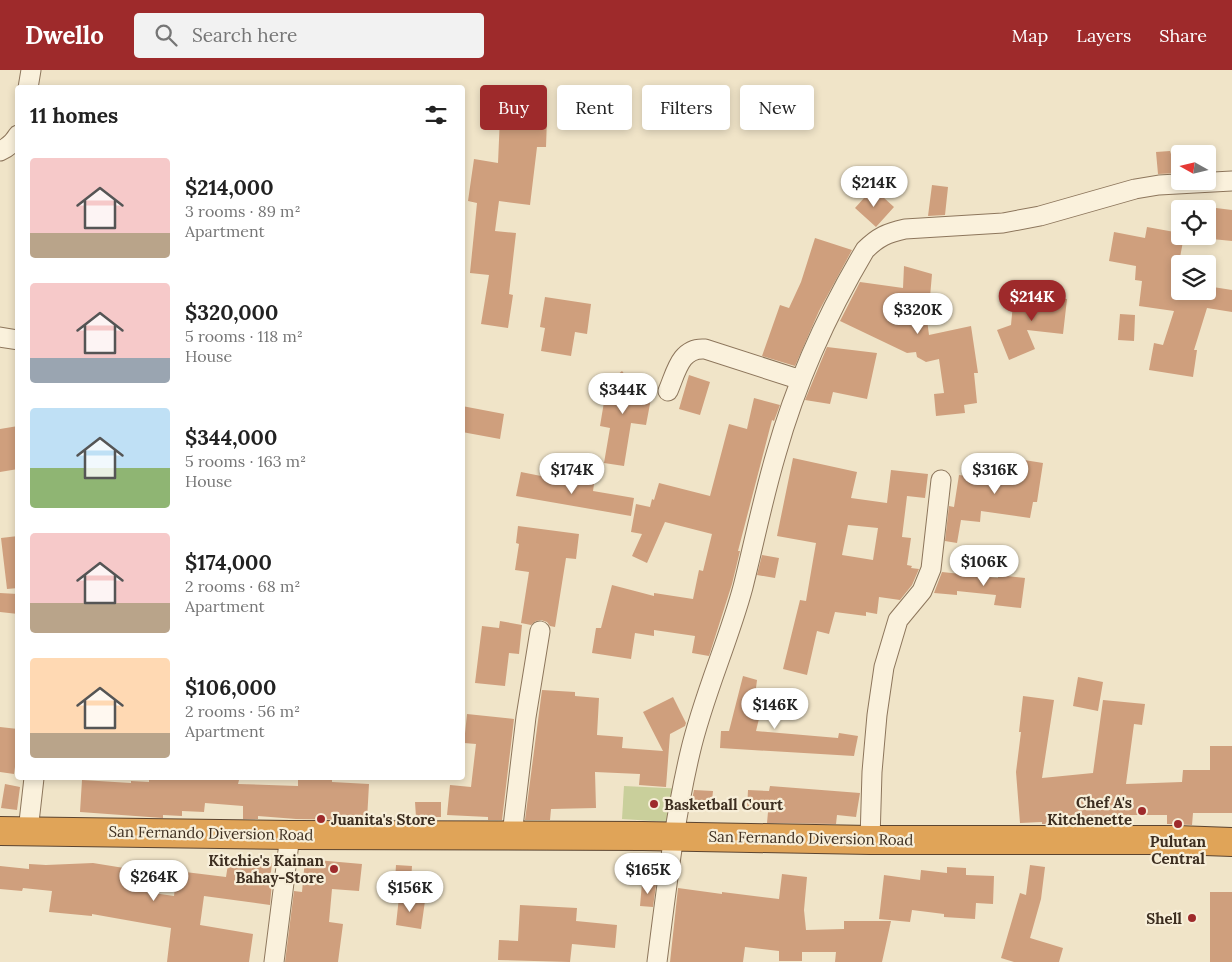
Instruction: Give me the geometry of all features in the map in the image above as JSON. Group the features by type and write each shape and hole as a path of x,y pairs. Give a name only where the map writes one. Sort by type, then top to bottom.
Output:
{"highway":[{"name":"San Fernando Diversion Road","path":"0,831 290,835 674,836 870,840 1177,840 1232,842"}],"street":[{"path":"28,85 31,70"},
{"path":"0,151 15,140"},
{"path":"657,962 674,836 692,744 742,587 776,454 800,380 865,250 876,239 905,229 1003,223 1040,216 1136,189 1158,185 1232,181"},
{"path":"0,337 15,340"},
{"path":"668,391 681,361 689,352 699,349 705,349 800,380"},
{"path":"870,840 873,753 884,667 898,620 922,591 931,569 941,480"},
{"path":"512,835 526,717 540,631"},
{"path":"28,831 34,780"},
{"path":"274,962 290,835"}],"green space":[{"name":"Basketball Court","path":"624,786 686,789 684,823 622,819"}],"building":[{"path":"499,130 547,130 546,147 537,147 530,205 499,201 495,231 516,233 509,294 513,295 508,328 481,324 489,275 470,273 477,203 468,201 474,159 498,163"},
{"path":"1170,151 1171,173 1158,174 1156,152"},
{"path":"932,185 948,187 945,215 928,216"},
{"path":"873,188 894,207 876,227 855,208"},
{"path":"1216,208 1232,210 1232,241 1216,239"},
{"path":"1147,227 1171,231 1171,245 1182,245 1180,255 1171,255 1171,300 1216,300 1216,287 1232,290 1232,312 1207,308 1194,350 1197,350 1193,377 1149,370 1154,343 1163,345 1174,311 1139,306 1142,281 1135,280 1136,266 1109,261 1114,232 1145,238"},
{"path":"815,238 852,250 819,311 795,366 762,356 780,305 789,308 801,282"},
{"path":"904,266 932,274 930,297 924,297 929,335 971,326 978,373 974,373 977,403 964,405 965,413 936,416 934,394 944,393 939,359 926,362 917,357 916,352 907,353 840,321 860,282 903,288"},
{"path":"1014,293 1067,299 1063,334 1027,330 1035,349 1009,360 997,330 1011,325"},
{"path":"545,297 591,304 587,334 575,332 571,356 541,351 545,328 540,327"},
{"path":"1120,314 1135,315 1134,341 1118,340"},
{"path":"827,347 877,353 867,399 833,392 830,404 805,400"},
{"path":"622,371 633,385 653,388 646,425 631,423 624,466 604,463 610,428 600,426 607,384"},
{"path":"689,375 710,382 700,415 679,409"},
{"path":"754,398 780,405 774,421 772,420 738,551 740,551 732,584 709,656 692,653 695,636 654,630 654,636 635,633 631,659 592,653 596,628 601,628 612,585 654,596 654,593 693,599 699,570 703,571 712,534 665,522 647,563 632,556 642,534 631,532 636,504 650,507 659,483 710,496 729,424 747,429"},
{"path":"465,407 504,414 500,439 465,433"},
{"path":"15,426 15,470 0,472 0,429"},
{"path":"793,458 857,472 851,498 887,503 891,470 928,474 925,498 907,496 902,537 911,538 907,565 912,566 911,568 919,569 912,585 900,600 879,597 877,614 866,612 866,616 835,612 829,634 817,631 807,675 783,669 800,600 806,601 816,543 777,536","holes":["848,525 878,528 873,560 842,555"]},
{"path":"1018,459 1043,463 1037,502 1033,502 1030,518 981,511 980,522 961,520 957,543 945,541 949,506 954,507 959,475 985,478 986,468 1016,472"},
{"path":"521,472 546,477 545,479 594,484 593,491 634,498 631,516 516,496"},
{"path":"518,526 579,534 576,559 566,558 555,627 541,620 531,625 521,623 529,572 515,570 519,544 516,543"},
{"path":"15,536 15,588 7,589 1,538"},
{"path":"762,555 779,558 775,578 757,575"},
{"path":"942,572 998,578 998,575 1025,578 1021,608 994,605 996,595 957,591 957,595 934,593"},
{"path":"0,593 15,594 15,614 0,612"},
{"path":"500,621 522,625 519,654 509,653 505,686 475,683 482,626 499,628"},
{"path":"743,676 757,680 756,688 766,690 756,731 838,738 839,733 858,736 854,756 720,748 721,731 729,731"},
{"path":"1078,677 1103,682 1098,711 1073,706"},
{"path":"542,690 575,692 575,696 599,698 597,735 623,737 622,748 663,751 643,712 673,697 686,723 685,726 670,734 666,787 639,785 640,774 595,772 596,808 551,809 550,820 525,820"},
{"path":"1023,696 1054,700 1042,778 1093,773 1103,700 1145,704 1142,725 1134,724 1126,784 1182,782 1183,770 1210,770 1210,746 1232,746 1232,813 1193,813 1192,825 1167,824 1167,815 1122,815 1123,821 1067,824 1020,823 1016,772"},
{"path":"467,714 514,719 502,820 488,820 488,817 447,815 450,785 471,787 476,744 465,743"},
{"path":"0,727 15,729 14,774 0,772"},
{"path":"82,780 131,783 131,781 149,782 149,780 239,780 238,784 298,786 298,780 332,780 332,782 369,784 367,820 296,819 258,816 258,819 243,819 243,806 205,803 204,812 182,811 182,816 163,815 163,818 80,812"},
{"path":"5,784 20,787 17,810 1,808"},
{"path":"770,786 860,793 856,817 837,815 836,824 767,823 768,812 747,810 748,790 769,791"},
{"path":"694,790 713,791 711,811 690,809"},
{"path":"415,802 441,802 441,817 416,817"},
{"path":"229,858 272,863 270,905 204,896 200,925 253,934 249,962 167,962 171,928 92,914 92,916 49,912 52,891 23,888 22,891 0,889 0,866 29,869 29,864 93,863 124,868 123,874 133,875 132,890 174,896 177,871 226,877"},
{"path":"305,859 362,864 359,891 332,889 329,922 343,924 338,962 285,962 294,891 302,892"},
{"path":"396,865 412,866 410,897 394,896"},
{"path":"1030,865 1045,867 1041,899 1030,938 1063,948 1059,962 1014,962 1001,958 1020,893 1026,895"},
{"path":"947,867 966,868 966,875 994,876 993,904 976,903 975,919 944,917 944,914 912,910 910,922 879,919 884,875 920,880 921,870 947,873"},
{"path":"782,874 807,877 804,910 806,930 844,929 844,921 891,921 882,962 835,962 836,952 802,952 802,961 779,961 779,951 745,947 743,962 670,962 678,888 779,899"},
{"path":"642,883 656,885 653,907 640,906"},
{"path":"1210,892 1232,892 1232,962 1210,962"},
{"path":"399,897 425,901 421,929 396,925"},
{"path":"520,905 577,908 576,921 617,925 615,948 572,944 570,962 498,960 499,940 518,941"}],"place":[{"name":"Basketball Court","path":"654,804"},
{"name":"Chef A's Kitchenette","path":"1142,811"},
{"name":"Juanita's Store","path":"321,819"},
{"name":"Pulutan Central","path":"1178,824"},
{"name":"Kitchie's Kainan Bahay-Store","path":"334,869"},
{"name":"Shell","path":"1192,918"}]}
